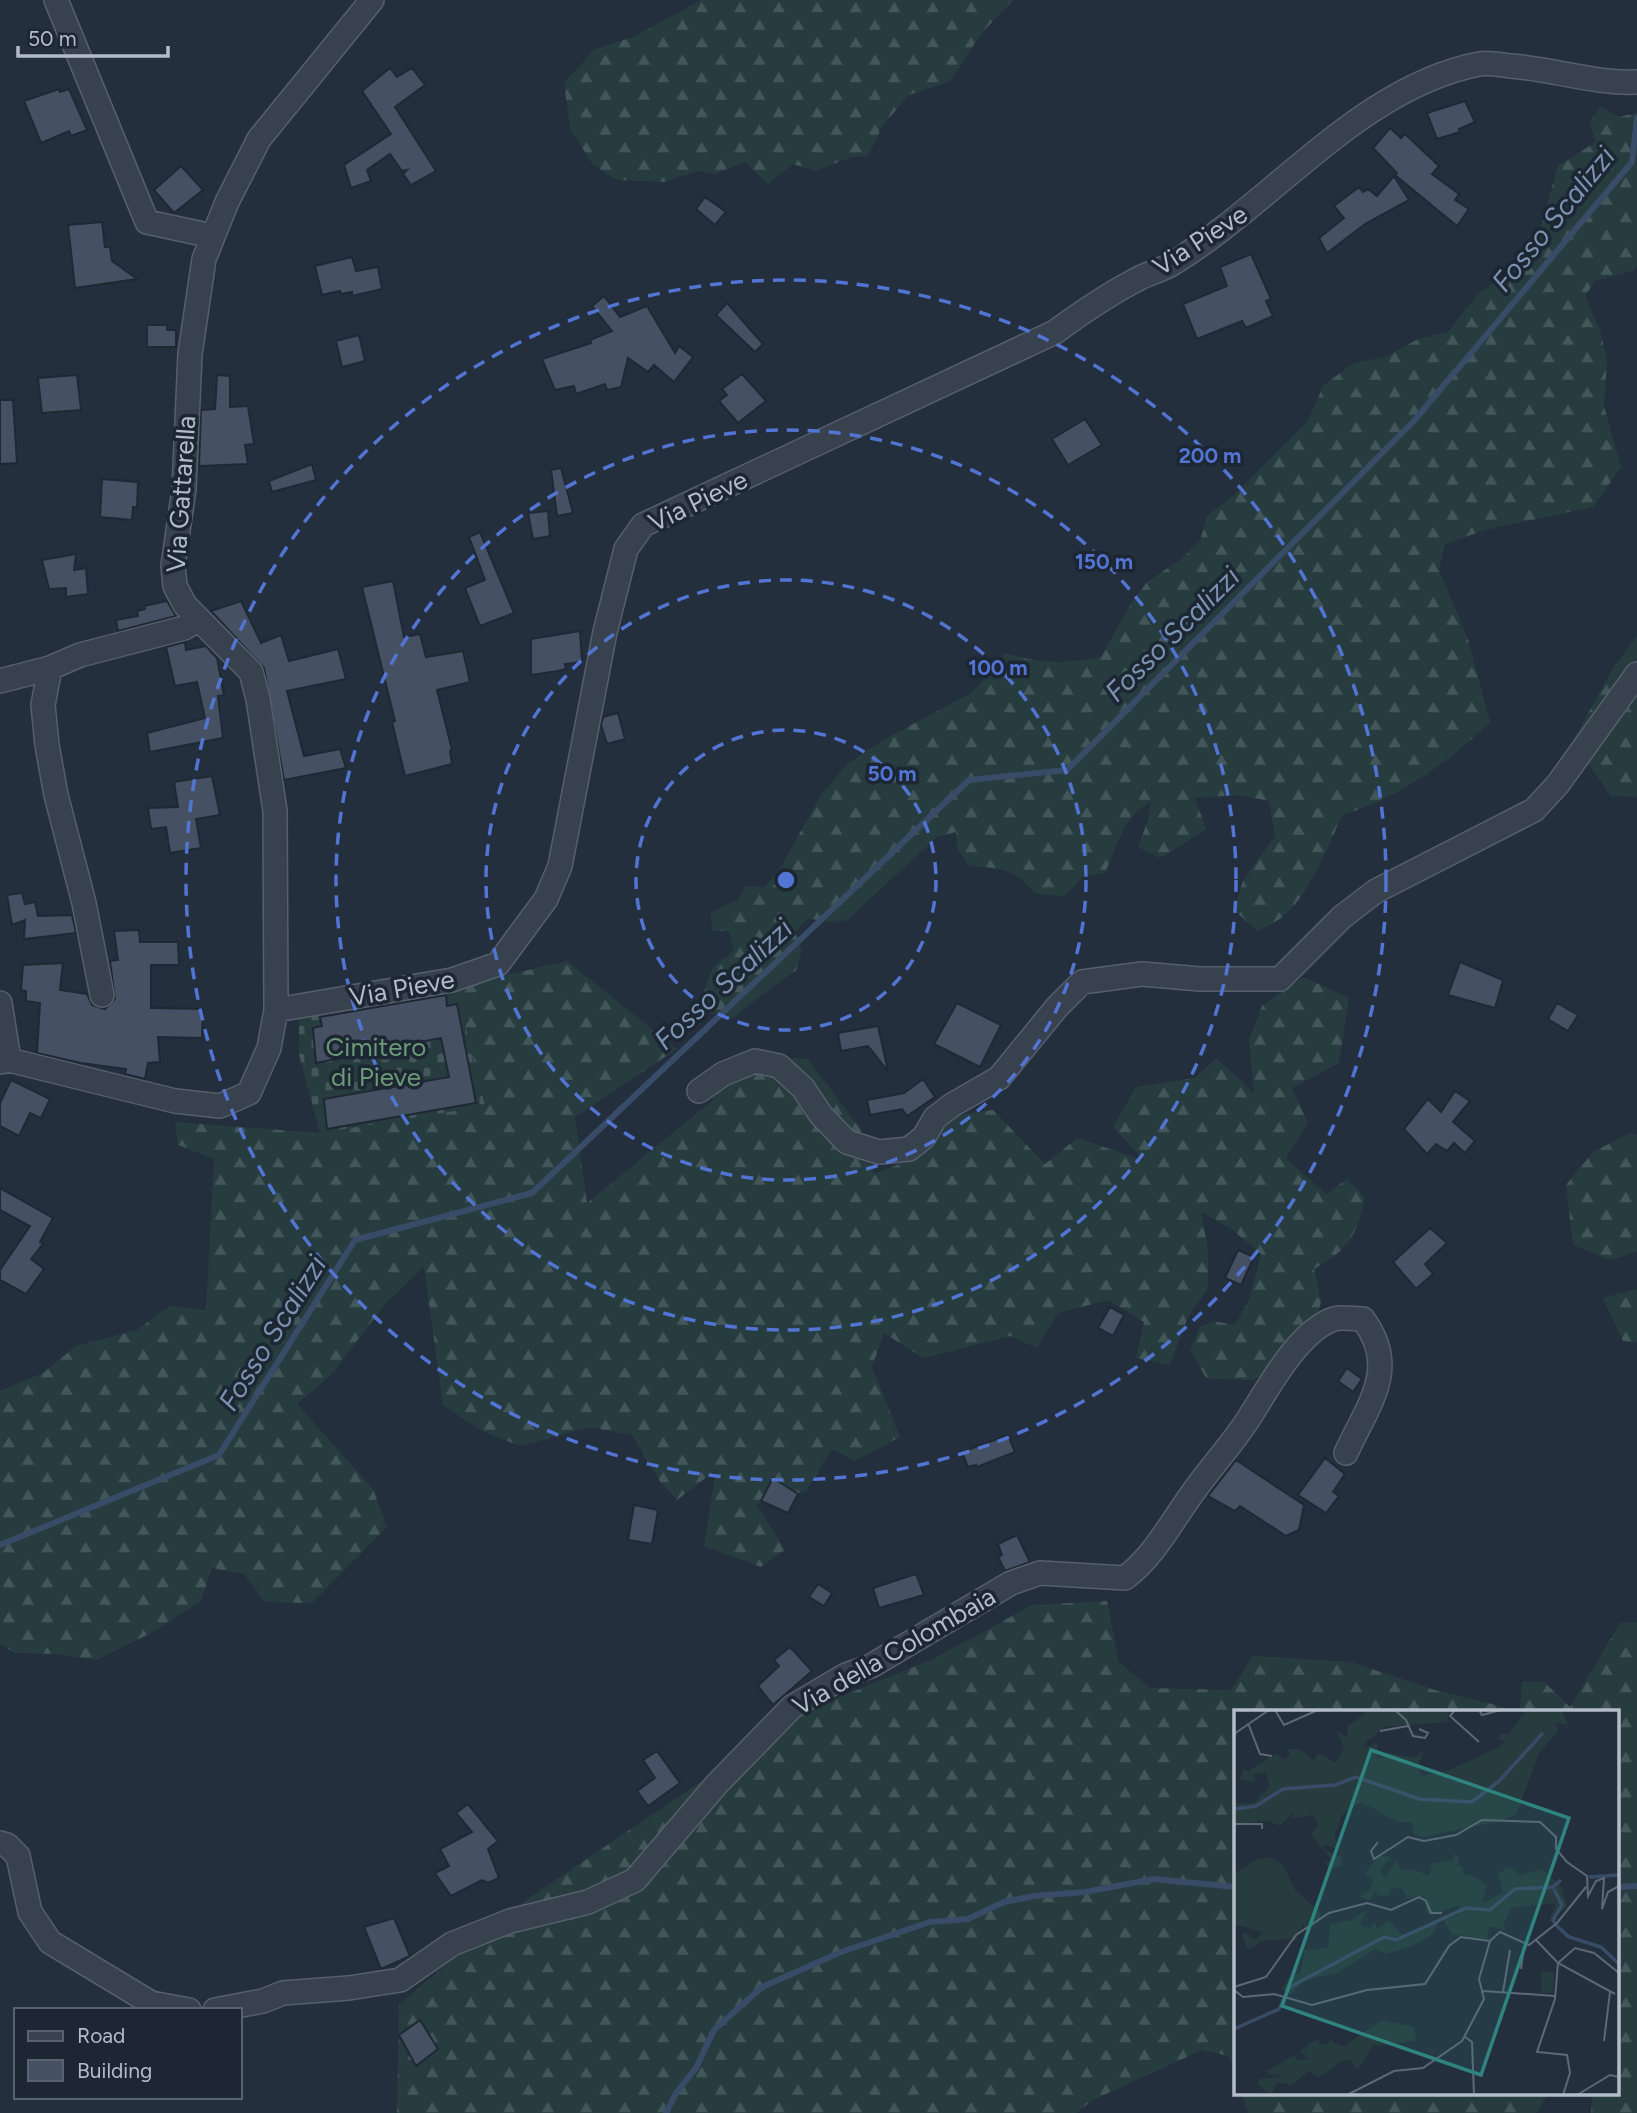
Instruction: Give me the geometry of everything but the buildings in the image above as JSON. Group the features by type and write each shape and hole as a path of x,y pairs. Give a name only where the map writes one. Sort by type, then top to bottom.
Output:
{"street":[{"path":"55,0 147,222 212,236"},
{"name":"Via Gattarella","path":"276,1010 275,811 258,699 251,672 198,620 175,586 173,566 184,489 190,354 198,295 212,236 260,139 372,0"},
{"name":"Via Pieve","path":"276,1010 452,980 498,964 511,947 546,899 559,866 605,632 626,549 643,524 1055,332 1087,308 1137,279 1169,266 1249,209 1382,102 1424,81 1482,63 1542,68 1626,82"},
{"path":"0,681 50,668 80,655 184,628 198,620"},
{"path":"50,668 43,705 47,745 56,795 85,903 102,995"},
{"path":"699,1091 723,1074 755,1061 779,1066 803,1088 821,1115 847,1142 879,1152 909,1149 924,1137 935,1118 999,1078 1057,1007 1082,982 1142,974 1200,979 1280,979 1342,917 1376,891 1534,810 1558,784 1637,674"},
{"path":"0,1003 5,1061 175,1101 220,1106 248,1093 269,1048 276,1010"},
{"name":"Via della Colombaia","path":"226,2008 263,2001 283,1993 349,1988 400,1980 452,1944 510,1921 588,1902 635,1880 716,1785 792,1707 846,1675 871,1666 1011,1583 1040,1573 1125,1578 1139,1567 1182,1512 1191,1494 1248,1420 1274,1376 1308,1337 1332,1319 1363,1319 1377,1338 1382,1373 1346,1453"},
{"path":"0,1843 7,1845 19,1856 30,1912 50,1942 151,2003 178,2008"}],"green space":[{"path":"701,0 1013,0 980,35 951,81 909,95 883,125 868,156 852,157 815,171 793,164 768,184 745,162 715,174 698,171 664,182 618,180 593,165 570,128 564,83 595,49 636,36"},
{"path":"1601,107 1619,117 1637,113 1637,266 1633,271 1595,281 1585,296 1600,329 1607,360 1604,406 1621,467 1593,507 1485,530 1445,544 1439,570 1468,639 1490,722 1422,778 1384,799 1342,815 1317,870 1300,898 1281,918 1257,931 1234,910 1243,881 1275,836 1269,801 1239,795 1195,798 1206,829 1160,858 1138,847 1148,820 1151,801 1133,815 1127,824 1105,873 1083,876 1064,897 1034,893 1020,879 1006,871 969,866 957,848 956,832 937,837 847,920 832,923 808,918 795,932 802,950 796,971 731,1019 698,1010 713,967 734,951 729,931 712,931 711,912 738,900 746,886 764,887 778,872 821,795 847,764 885,739 973,692 1005,653 1053,662 1101,657 1129,607 1147,582 1180,560 1200,541 1207,516 1234,495 1308,421 1323,386 1352,364 1388,356 1418,339 1448,332 1477,295 1534,251 1558,166 1596,142 1589,121"},
{"path":"1637,636 1637,797 1611,796 1573,741 1613,668"},
{"path":"567,961 677,1049 575,1117 587,1203 712,1101 719,1072 761,1056 808,1059 861,1130 874,1174 904,1162 959,1115 993,1110 1045,1164 1077,1138 1145,1161 1113,1127 1136,1087 1195,1078 1216,1058 1254,1093 1249,1040 1262,1006 1304,977 1349,998 1339,1063 1292,1088 1308,1123 1286,1158 1326,1194 1347,1179 1365,1198 1350,1240 1336,1255 1314,1269 1321,1302 1309,1349 1253,1380 1206,1378 1190,1350 1200,1327 1214,1321 1235,1325 1249,1300 1261,1254 1230,1228 1201,1212 1208,1249 1208,1288 1188,1317 1170,1365 1136,1358 1144,1322 1108,1300 1058,1313 1037,1348 1010,1336 923,1358 884,1333 872,1367 900,1437 855,1461 832,1449 806,1491 756,1504 785,1550 761,1567 704,1546 716,1470 677,1500 661,1483 632,1435 590,1427 520,1446 484,1432 443,1405 424,1267 385,1304 331,1375 297,1404 373,1489 387,1527 312,1603 265,1602 244,1574 212,1568 201,1601 153,1632 97,1660 58,1654 15,1653 0,1644 0,1391 43,1373 76,1346 137,1330 170,1306 206,1310 214,1159 178,1145 175,1122 320,1133 484,1105 456,987"},
{"name":"Cimitero di Pieve","path":"456,987 485,1106 320,1133 299,1055 299,1012"},
{"path":"1630,1133 1637,1135 1637,1251 1611,1260 1573,1245 1566,1185 1593,1152"},
{"path":"1637,1289 1637,1342 1623,1341 1603,1298"},
{"path":"1107,1601 1119,1662 1150,1688 1231,1690 1253,1656 1351,1662 1435,1690 1516,1710 1234,1710 1234,2070 1229,2056 1202,2050 1093,2100 1076,2113 397,2113 399,2005 500,1918 803,1712 933,1659 1032,1605"},
{"path":"1637,1622 1637,2113 1591,2113 1592,2096 1620,2096 1620,1710 1520,1710 1522,1682 1544,1682 1570,1707 1620,1623"},
{"path":"1243,2096 1547,2096 1536,2113 1248,2113"}],"waterway":[{"name":"Fosso Scalizzi","path":"0,1545 219,1455 355,1240 532,1193 969,780 1067,770 1413,422 1632,162 1637,118"},
{"path":"666,2113 676,2093 696,2068 714,2030 762,1987 841,1952 930,1922 968,1919 1004,1902 1034,1896 1085,1892 1154,1879 1234,1887"},
{"path":"1620,1887 1637,1886"}]}
